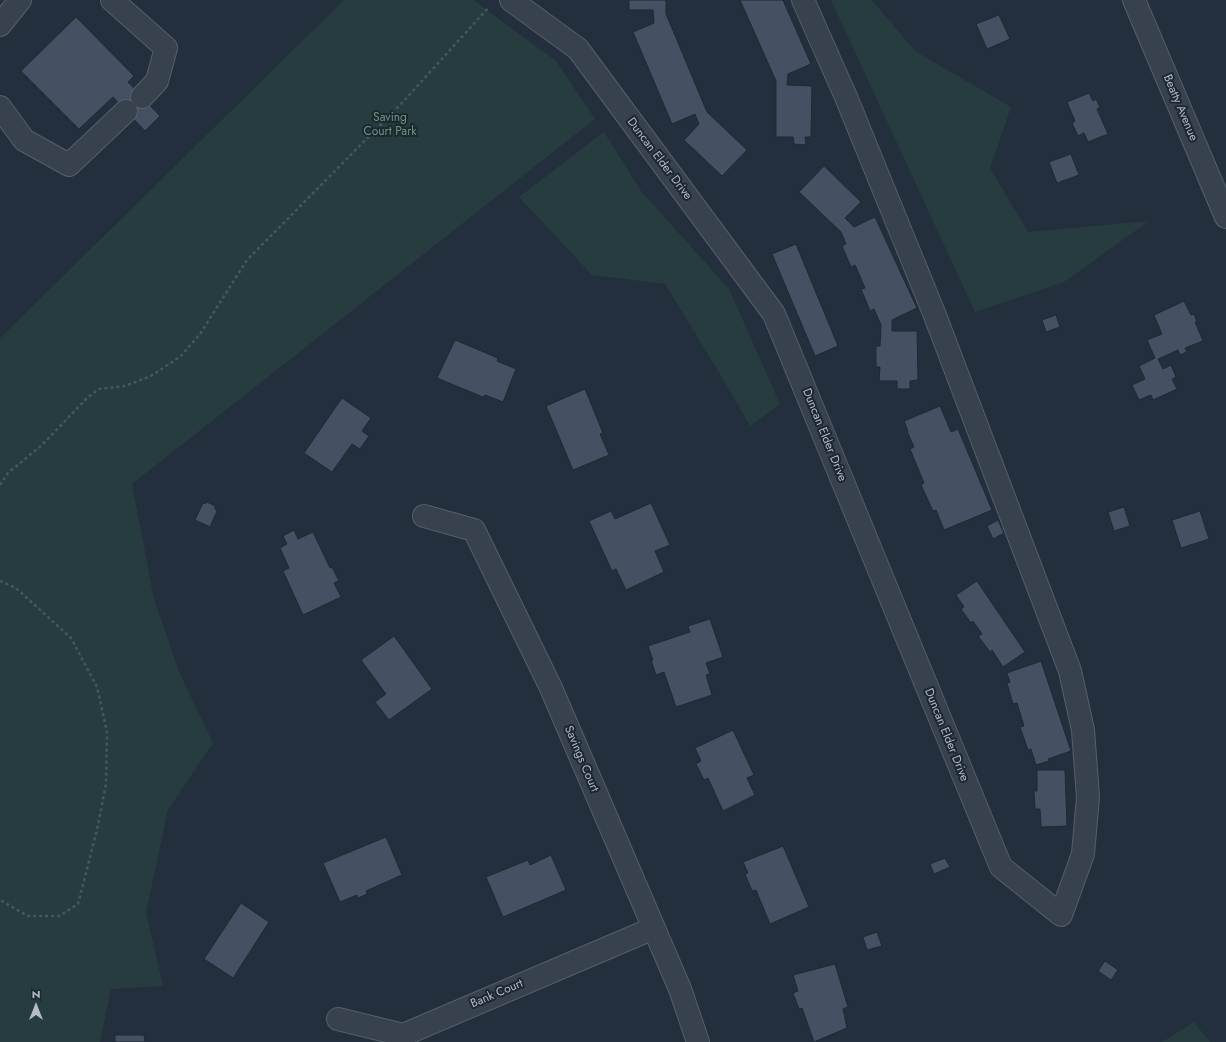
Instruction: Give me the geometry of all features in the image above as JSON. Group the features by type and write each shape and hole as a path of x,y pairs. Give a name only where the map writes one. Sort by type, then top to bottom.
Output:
{"street":[{"path":"0,25 20,0"},
{"path":"112,0 166,48 157,81 142,97"},
{"name":"Duncan Elder Drive","path":"511,0 578,49 774,314 1001,868 1061,915 1083,854 1088,797 1083,730 1070,672 934,313 846,97 803,0"},
{"name":"Beatty Avenue","path":"1134,0 1226,217"},
{"path":"0,107 24,140 69,165 126,111"},
{"name":"Savings Court","path":"424,516 474,530 551,688 680,989 698,1042"},
{"name":"Bank Court","path":"338,1019 403,1035 654,928"}],"path":[{"path":"0,485 8,473 42,445 87,398 99,389 125,386 151,376 180,356 200,334 247,260 402,103 490,6"},
{"path":"0,581 16,588 71,638 97,687 107,732 106,784 97,830 78,904 59,916 28,916 0,900"}],"green space":[{"name":"Saving Court Park","path":"344,0 473,0 556,61 595,119 132,484 154,599 180,674 213,743 168,810 146,912 163,986 111,989 100,1042 0,1042 0,338"},
{"path":"831,0 872,0 915,51 1011,107 990,168 1028,232 1149,221 1064,282 975,312"},
{"path":"604,132 641,191 729,289 780,404 750,426 665,284 592,275 519,197"},
{"path":"1194,1022 1210,1042 1162,1042"}],"building":[{"path":"629,0 666,0 666,14 707,112 747,150 722,176 684,140 699,124 695,114 672,124 633,32 654,23 653,10 629,10"},
{"path":"740,0 783,0 811,64 788,74 787,85 812,86 811,137 805,137 806,145 794,144 793,137 776,137 776,81"},
{"path":"999,15 1010,39 987,49 976,24"},
{"path":"76,17 134,76 128,82 160,116 145,131 113,97 79,129 21,71"},
{"path":"1089,93 1093,101 1096,99 1100,107 1097,109 1108,134 1088,142 1084,133 1078,136 1072,123 1075,121 1067,102"},
{"path":"1071,154 1079,175 1057,183 1049,162"},
{"path":"824,166 861,202 845,218 854,227 875,217 917,308 892,320 892,331 917,331 918,380 910,381 910,389 897,389 897,381 879,381 880,367 876,367 876,346 880,346 881,325 874,309 870,311 861,289 865,288 855,265 851,267 842,246 846,244 841,232 799,192"},
{"path":"796,244 838,346 815,356 772,254"},
{"path":"1184,301 1191,315 1194,314 1197,322 1195,322 1203,341 1185,348 1187,352 1180,355 1178,350 1158,359 1163,369 1171,365 1176,377 1172,379 1177,389 1153,400 1151,395 1139,400 1132,385 1145,379 1139,366 1155,358 1147,340 1162,334 1154,315"},
{"path":"1056,315 1060,327 1046,332 1042,320"},
{"path":"455,340 498,358 497,361 516,369 503,402 485,395 483,397 437,378"},
{"path":"585,389 603,433 600,434 609,455 573,470 546,406"},
{"path":"342,398 371,418 362,431 369,436 360,449 352,444 332,472 304,453"},
{"path":"940,406 951,432 958,429 992,510 944,530 936,510 933,511 921,485 924,483 910,449 914,447 904,421"},
{"path":"207,502 215,506 217,511 210,527 195,520 203,503 205,504"},
{"path":"651,503 670,545 655,551 664,572 626,590 616,569 612,571 589,521 611,511 615,519"},
{"path":"1124,507 1130,526 1114,531 1108,512"},
{"path":"1200,511 1209,539 1181,548 1172,520"},
{"path":"998,520 1004,533 993,539 987,526"},
{"path":"294,530 298,539 313,532 330,568 332,567 339,581 334,583 341,597 303,615 283,571 289,568 280,548 287,544 283,536"},
{"path":"977,581 1025,652 1003,667 992,650 990,652 978,636 982,634 973,621 971,623 961,609 964,607 956,595"},
{"path":"710,619 723,657 706,663 710,674 706,675 712,695 676,707 664,672 656,675 648,646 690,632 688,626"},
{"path":"394,636 432,689 389,720 375,702 386,694 361,660"},
{"path":"1041,661 1071,751 1036,765 1031,749 1028,750 1020,727 1024,726 1017,703 1013,704 1007,683 1010,682 1007,673"},
{"path":"733,730 754,775 747,778 755,795 723,811 708,778 704,780 696,764 701,761 695,748"},
{"path":"1037,770 1065,770 1067,826 1041,827 1040,809 1035,809 1034,791 1037,791"},
{"path":"386,837 402,875 366,891 367,894 358,898 357,895 340,902 323,863"},
{"path":"783,846 809,907 770,924 756,890 752,891 745,874 748,873 743,862"},
{"path":"551,855 566,890 503,917 486,877 528,860 530,865"},
{"path":"945,858 950,867 934,874 930,864"},
{"path":"241,903 269,922 233,978 204,959"},
{"path":"877,932 882,946 867,950 863,937"},
{"path":"1105,961 1118,970 1111,980 1098,971"},
{"path":"835,964 848,1007 843,1009 847,1028 814,1042 802,1008 799,1009 793,993 798,991 793,975"},
{"path":"115,1035 144,1035 145,1042 115,1042"}]}
